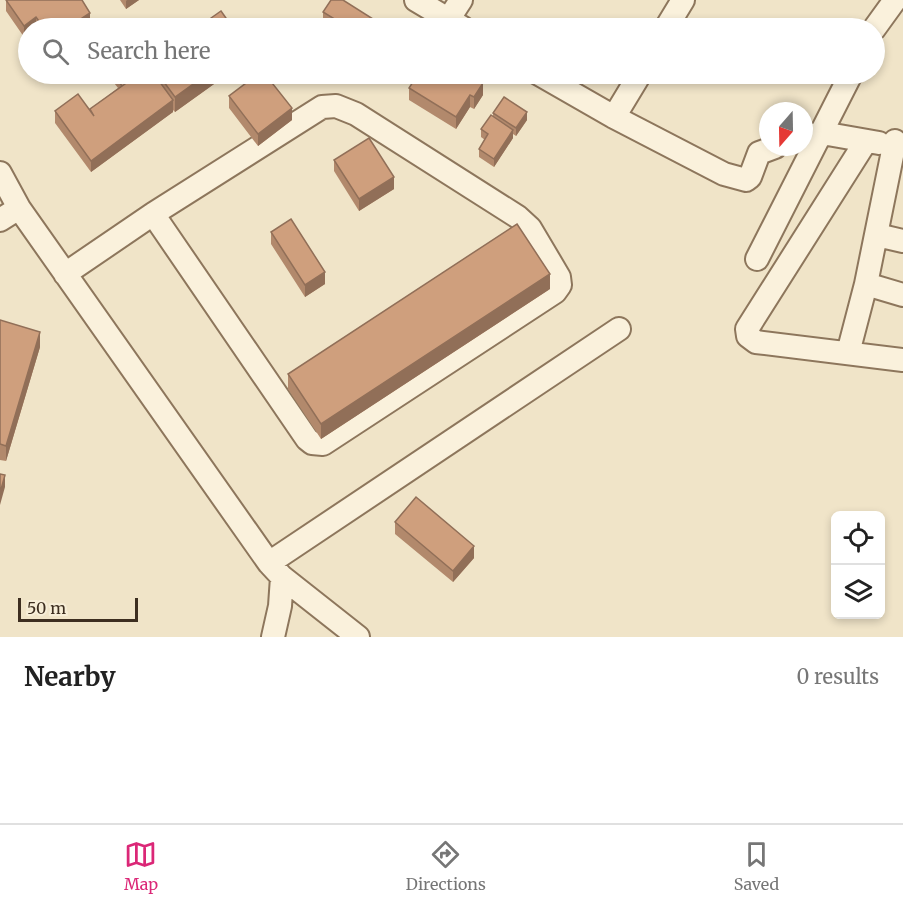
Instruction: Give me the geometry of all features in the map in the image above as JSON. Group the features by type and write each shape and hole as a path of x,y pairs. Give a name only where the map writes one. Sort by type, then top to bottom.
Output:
{"street":[{"path":"416,0 446,18"},
{"path":"457,18 460,0"},
{"path":"672,18 684,0"},
{"path":"882,18 896,0"},
{"path":"556,84 614,117 724,174 746,180 750,177 759,153"},
{"path":"614,117 634,84"},
{"path":"845,84 813,135 884,144 899,140 848,353"},
{"path":"65,274 153,214 322,107 336,106 356,114 518,216 530,228 559,277 560,285 555,292 323,444 318,445 307,439 153,214"},
{"path":"866,141 747,329 748,336 756,342 903,360"},
{"path":"757,259 804,156"},
{"path":"0,173 9,214 65,274 275,570 358,637"},
{"path":"877,235 903,241"},
{"path":"866,284 903,295"},
{"path":"275,570 619,329"},
{"path":"273,637 280,606 275,570"}],"building":[{"path":"6,0 82,0 90,13 82,18 18,18"},
{"path":"331,0 343,0 371,18 333,18 323,12"},
{"path":"221,11 226,18 211,18"},
{"path":"125,84 161,84 173,100 91,161 55,111 78,94 94,116 90,109"},
{"path":"165,84 193,84 175,97"},
{"path":"245,84 273,84 292,108 258,134 229,96"},
{"path":"412,84 482,84 474,97 470,95 456,117 409,88"},
{"path":"504,97 527,112 516,128 493,113"},
{"path":"491,115 513,130 494,159 479,149 488,134 481,129"},
{"path":"369,138 394,177 359,199 334,160"},
{"path":"291,219 325,272 305,285 271,232"},
{"path":"517,224 550,274 321,424 288,374"},
{"path":"0,320 40,332 6,446 0,444"},
{"path":"0,474 5,475 0,493"},
{"path":"416,497 474,546 453,571 395,522"}]}
